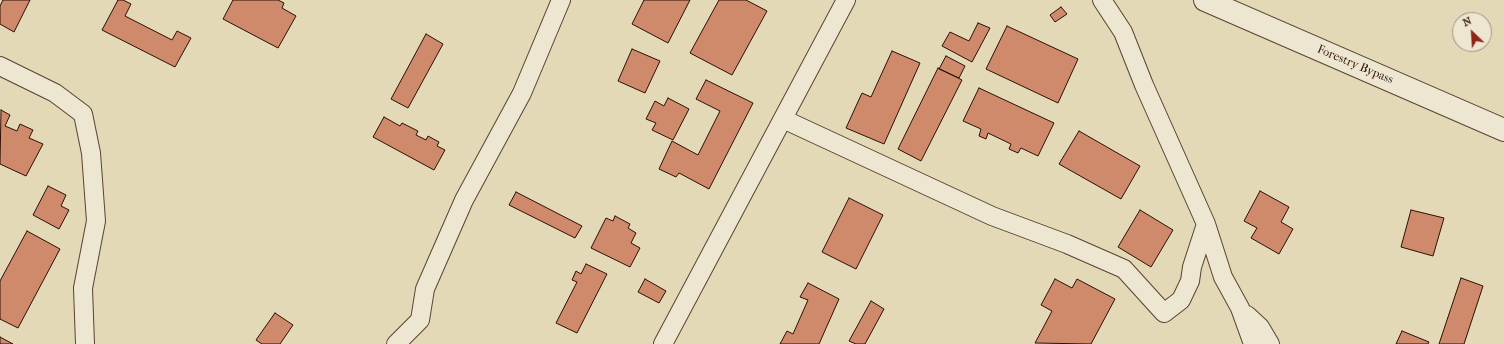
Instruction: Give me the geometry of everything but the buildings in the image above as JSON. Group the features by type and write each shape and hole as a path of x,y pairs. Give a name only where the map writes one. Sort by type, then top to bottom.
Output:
{"street":[{"path":"396,344 420,320 425,289 464,200 522,93 561,0"},
{"path":"663,344 846,0"},
{"path":"1102,0 1123,32 1144,85 1206,224 1223,277 1240,308 1253,344"},
{"name":"Forestry Bypass","path":"1205,0 1504,130"},
{"path":"0,66 55,93 82,114 91,153 96,221 83,288 85,344"},
{"path":"784,118 992,216 1067,244 1124,269 1164,314 1181,300 1190,281 1192,266 1206,224"},
{"path":"1240,308 1260,327 1270,344"}]}
